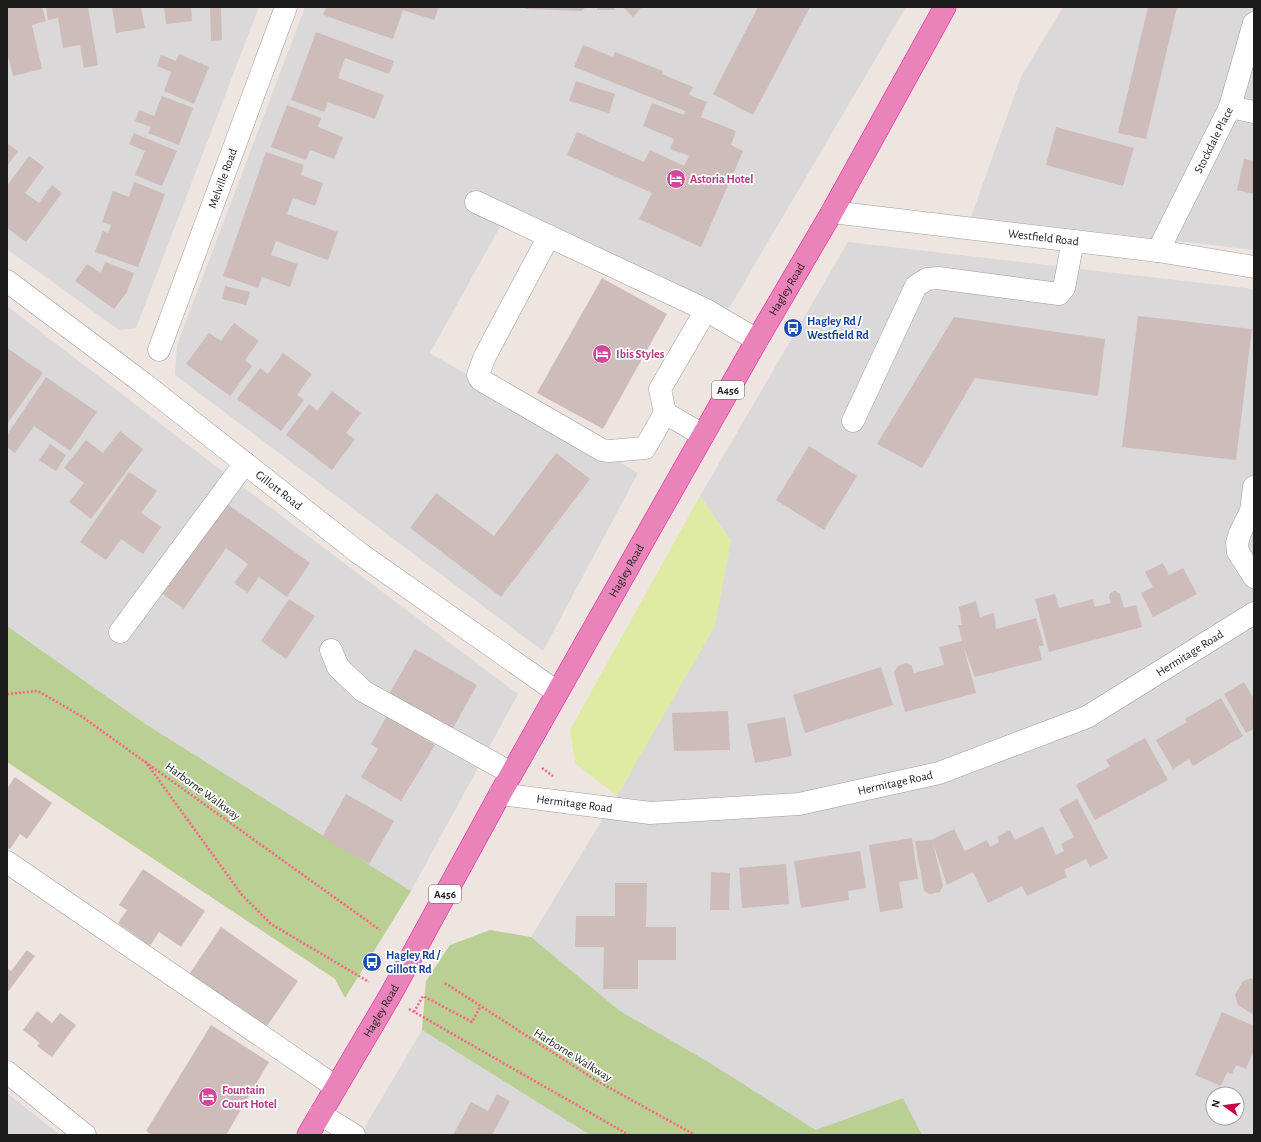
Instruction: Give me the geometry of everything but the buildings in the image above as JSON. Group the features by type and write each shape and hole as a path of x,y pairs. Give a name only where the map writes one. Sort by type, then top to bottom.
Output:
{"highway":[{"name":"Hagley Road","path":"308,1135 391,994 556,692 757,340 832,212 945,7"}],"street":[{"name":"Melville Road","path":"159,350 286,7"},
{"name":"Stockdale Place","path":"1158,251 1230,107 1254,23"},
{"path":"1230,107 1254,112"},
{"path":"476,202 706,310 757,340"},
{"name":"Westfield Road","path":"832,212 1158,251 1254,267"},
{"path":"549,236 480,368 478,375 481,380 602,450 609,451 645,448 665,413 660,389 706,310"},
{"path":"854,421 916,286 927,279 938,278 1059,294 1064,288 1073,240"},
{"name":"Gillott Road","path":"8,285 143,383 358,553 556,692"},
{"path":"665,413 703,435"},
{"path":"120,632 245,463"},
{"path":"1254,487 1252,510 1240,533 1237,543 1238,552 1254,577"},
{"name":"Hermitage Road","path":"500,794 650,813 799,804 940,772 1086,718 1254,613"},
{"path":"331,650 338,668 363,691 511,773"},
{"path":"7,862 336,1087"},
{"path":"7,1072 85,1135"},
{"path":"320,1114 354,1135"}],"path":[{"name":"Harborne Walkway","path":"7,694 38,692 81,716 380,930"},
{"path":"535,732 539,766 558,779"},
{"path":"143,759 242,895 271,924 391,994"},
{"name":"Harborne Walkway","path":"445,983 480,1007 597,1081 695,1135"},
{"path":"480,1007 472,1022 423,996 414,1012 629,1135"}],"shaded area":[{"path":"7,7 259,7 136,328 119,330 7,249"},
{"path":"305,7 906,7 728,310 511,207 430,353 638,473 543,651 175,375 177,345"},
{"path":"1063,7 1254,7 1254,250 971,217 1021,77"},
{"path":"848,242 1254,289 1254,1135 922,1135 903,1098 817,1130 620,1011 531,937 629,776 731,541 700,496"},
{"path":"7,306 243,487 518,694 411,891 144,723 7,626"},
{"path":"422,1030 590,1135 360,1135"},
{"path":"7,1093 60,1135 7,1135"}],"green space":[{"path":"700,496 731,541 715,626 617,796 575,763 570,730"},
{"path":"7,626 144,723 411,891 345,998 335,979 7,762"},
{"path":"490,930 531,937 620,1011 705,1060 816,1130 903,1098 922,1135 590,1135 422,1030 426,981 450,945"}],"place":[{"name":"Astoria Hotel","path":"676,179"},
{"name":"Hagley Rd / Westfield Rd","path":"793,328"},
{"name":"Ibis Styles","path":"602,354"},
{"name":"Hagley Rd / Gillott Rd","path":"372,962"},
{"name":"Fountain Court Hotel","path":"208,1097"}]}
